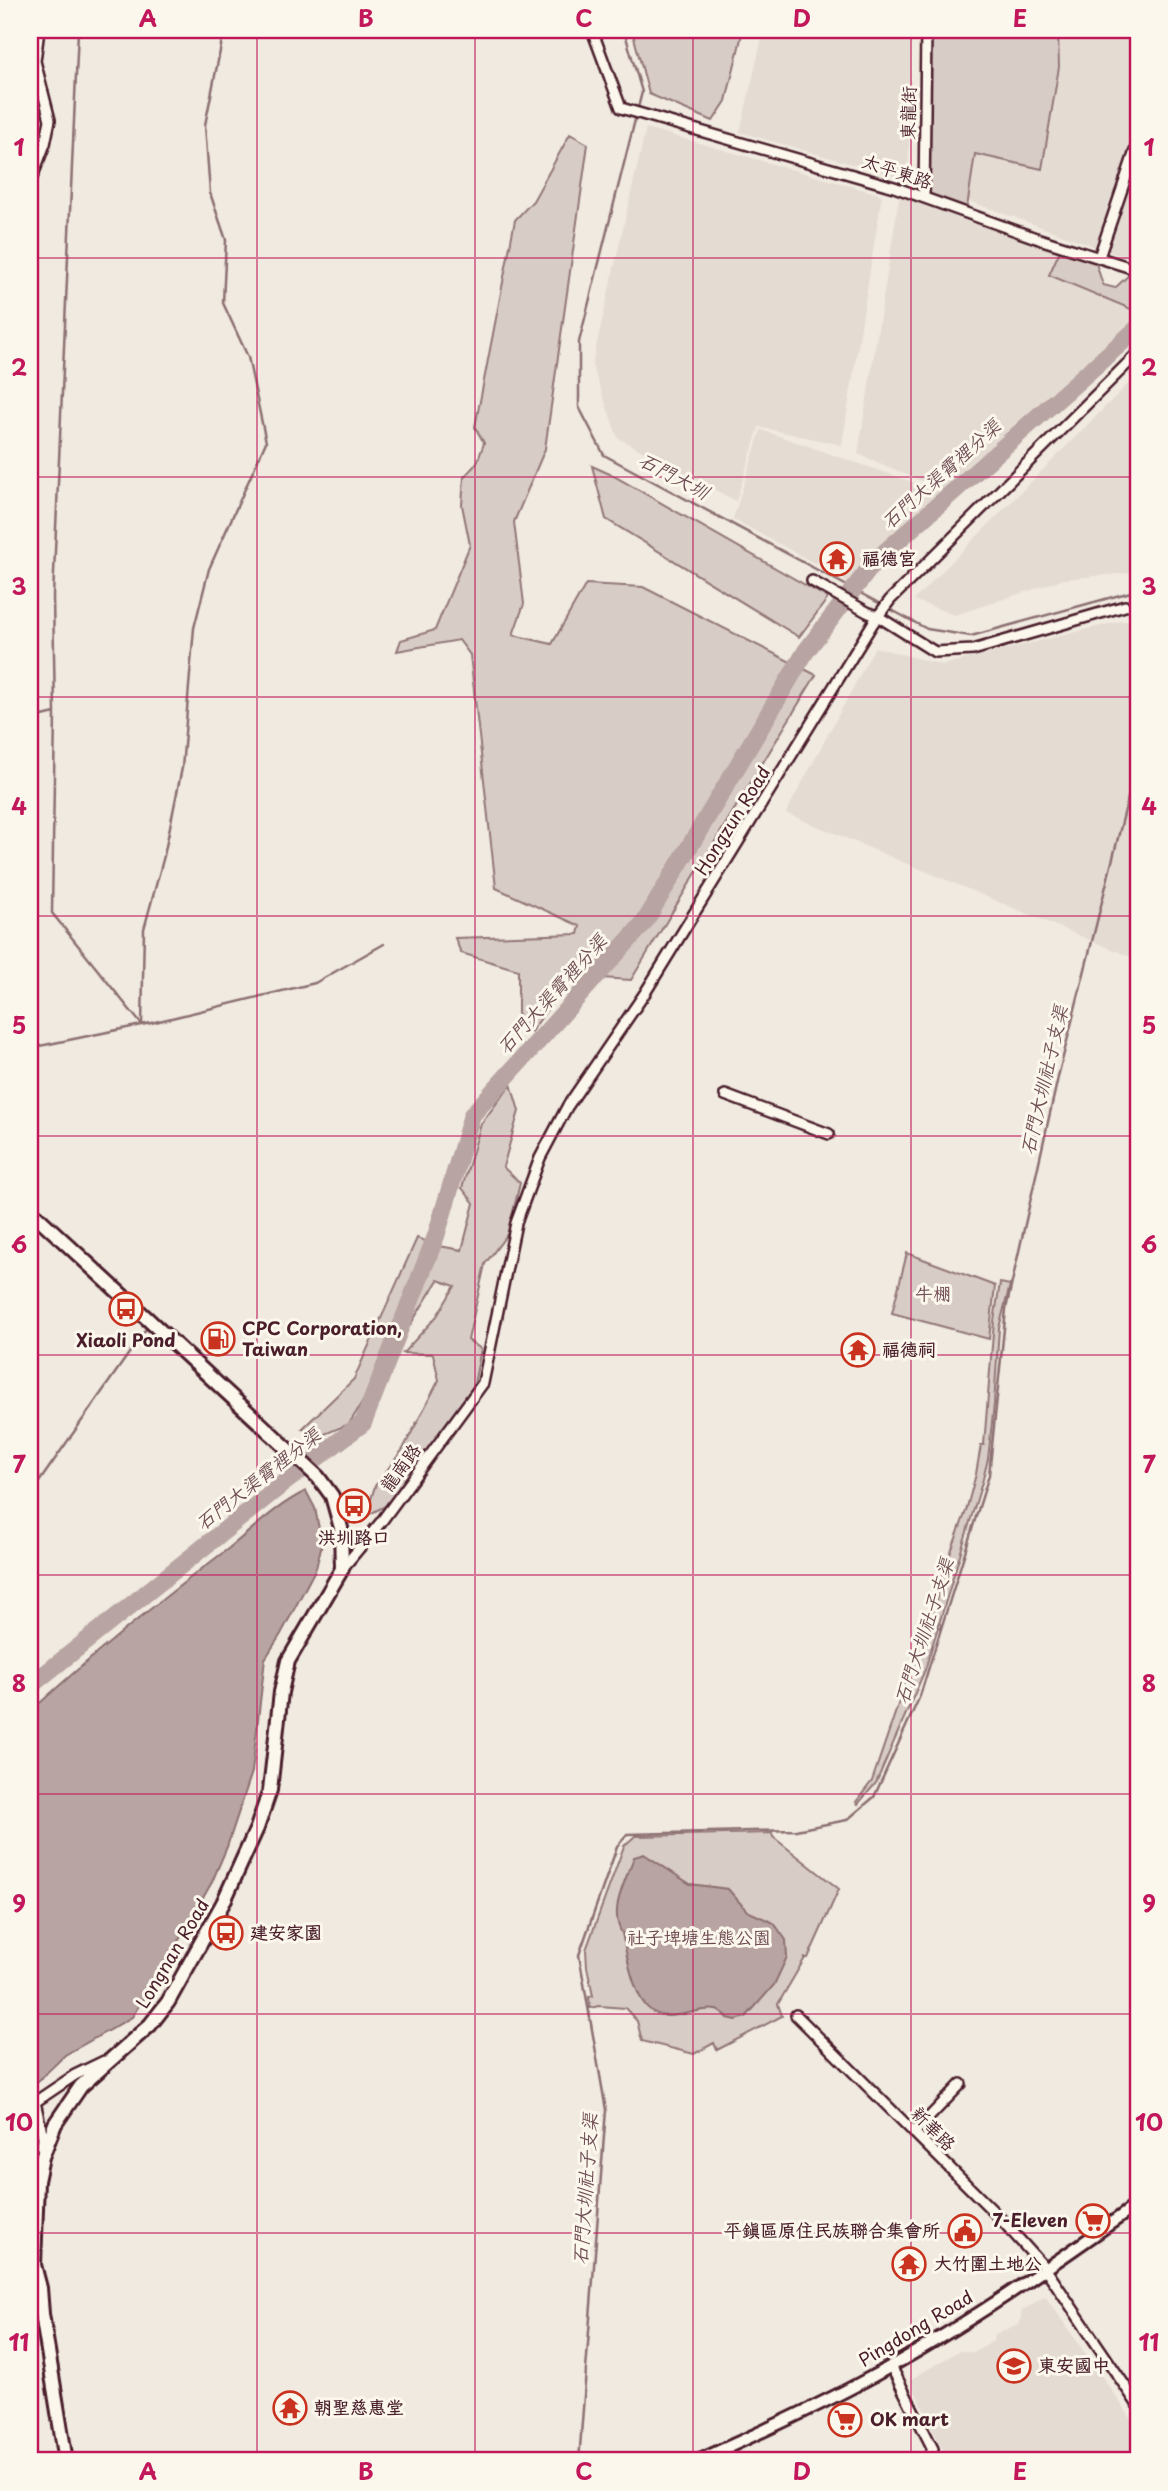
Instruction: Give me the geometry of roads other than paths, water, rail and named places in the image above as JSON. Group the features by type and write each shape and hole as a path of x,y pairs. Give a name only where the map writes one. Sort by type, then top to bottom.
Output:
{"main road":[{"path":"30,1210 314,1473 332,1496 341,1528 342,1569"},
{"name":"Longnan Road","path":"66,2461 40,2288 34,2265 37,2181 42,2157 55,2124 81,2086 150,2025 168,2001 223,1903 257,1828 270,1790 281,1692 288,1661 342,1569"}],"street":[{"path":"30,183 45,144 50,120 35,61 39,30"},
{"name":"太平東路","path":"592,30 624,108 924,197 1035,238 1138,270"},
{"name":"東龍街","path":"924,197 926,30"},
{"path":"1099,257 1138,142"},
{"name":"Hongzun Road","path":"483,1383 516,1223 540,1158 567,1107 645,993 881,613 890,600 1138,353"},
{"path":"813,581 867,612 881,613 935,652 973,650 1125,606"},
{"path":"725,1095 829,1134"},
{"name":"龍南路","path":"342,1569 381,1522 483,1383"},
{"name":"新華路","path":"796,2015 999,2217 1045,2268 1138,2405"},
{"path":"42,2157 43,2137 32,2102 75,2075 113,2057"},
{"path":"914,2133 961,2084"},
{"name":"Pingdong Road","path":"698,2461 819,2405 891,2366 1045,2268 1138,2204"},
{"path":"891,2366 933,2449 929,2457 920,2461"}],"waterway":[{"path":"78,30 53,596 55,713 52,913 142,1025"},
{"path":"142,1025 144,929 164,856 182,768 194,628 209,569 266,442 248,357 223,303 226,240 210,193 205,125 222,30"},
{"name":"石門大圳","path":"624,30 642,92 579,342 579,407 604,455 927,629 971,636 1138,590"},
{"name":"石門大渠霄裡分渠","path":"30,1686 363,1423 436,1236 472,1115 644,923 806,651 876,560 1138,328"},
{"name":"石門大圳社子支渠","path":"1133,592 1138,617"},
{"path":"30,719 55,713"},
{"name":"石門大圳社子支渠","path":"579,2461 606,2110 579,1955 617,1847 627,1834 796,1830 847,1820 874,1797 920,1696 989,1475 1006,1309 1059,1073 1138,758"},
{"path":"30,1048 151,1023 315,983 384,944"},
{"path":"30,1490 39,1482 146,1329"}],"place":[{"name":"福德宮","path":"837,559"},
{"name":"Xiaoli Pond","path":"126,1309"},
{"name":"CPC Corporation, Taiwan","path":"218,1339"},
{"name":"福德祠","path":"858,1350"},
{"name":"洪圳路口","path":"354,1506"},
{"name":"建安家園","path":"226,1933"},
{"name":"7-Eleven","path":"1093,2221"},
{"name":"平鎮區原住民族聯合集會所","path":"965,2231"},
{"name":"大竹圍土地公","path":"909,2264"},
{"name":"東安國中","path":"1014,2366"},
{"name":"朝聖慈惠堂","path":"290,2408"},
{"name":"OK mart","path":"845,2420"}],"park label":[{"name":"牛棚","path":"933,1294"},
{"name":"社子埤塘生態公園","path":"699,1938"}]}
